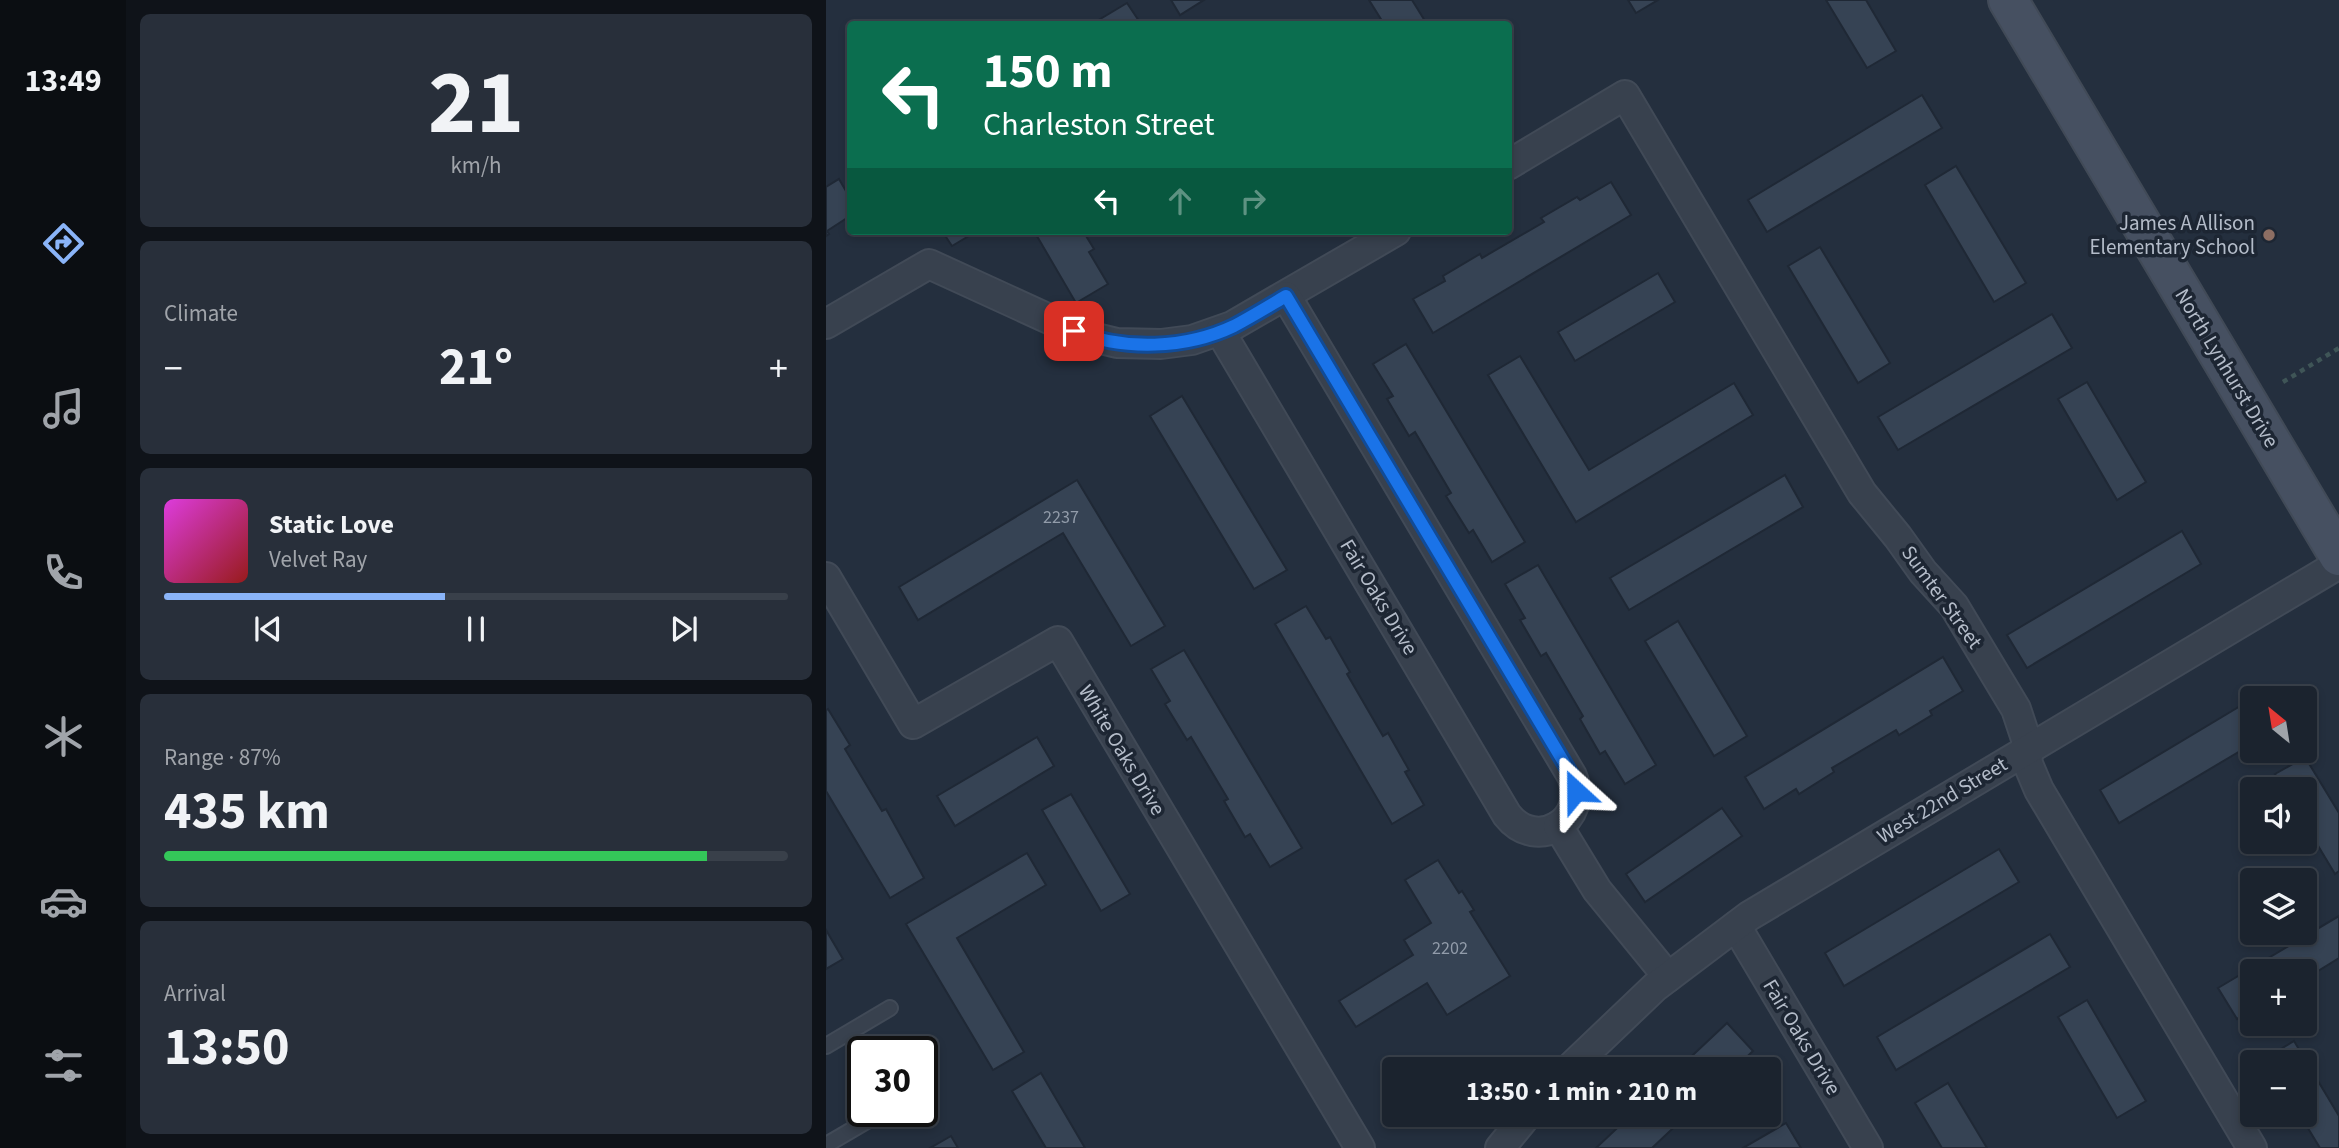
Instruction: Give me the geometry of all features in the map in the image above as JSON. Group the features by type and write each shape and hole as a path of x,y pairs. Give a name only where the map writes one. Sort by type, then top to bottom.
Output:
{"main road":[{"name":"North Lynhurst Drive","path":"2008,0 2339,556"}],"street":[{"name":"Sumter Street","path":"1512,163 1625,95 1862,493 1923,572 1958,612 2016,709 2023,725 2028,764 2039,790 2252,1148"},
{"path":"826,324 929,264 1074,331 1102,340 1161,344 1192,340 1220,331 1286,296 1389,235"},
{"path":"1286,296 1572,776 1576,791 1574,808 1564,823 1558,826 1597,890 1668,977"},
{"name":"Fair Oaks Drive","path":"1220,331 1507,815 1527,830 1545,831 1558,826"},
{"name":"West 22nd Street","path":"1581,1057 1668,977 1736,926 1794,888 2339,564"},
{"name":"White Oaks Drive","path":"826,577 913,723 1058,642 1360,1148"},
{"name":"Fair Oaks Drive","path":"1736,926 1868,1148"},
{"path":"1500,1148 1517,1127"}],"lane":[{"path":"826,1046 890,1008"},
{"path":"826,1145 857,1127"}],"path":[{"path":"2283,382 2339,348"}],"building":[{"path":"1171,0 1204,0 1180,15"},
{"path":"1369,0 1412,0 1425,21 1382,21"},
{"path":"1628,0 1658,0 1636,13"},
{"path":"1826,0 1866,0 1896,51 1867,68"},
{"path":"1127,3 1139,21 1097,21"},
{"path":"1922,95 1942,128 1767,232 1748,200"},
{"path":"1956,166 2026,283 1994,302 1925,185"},
{"path":"839,179 847,193 847,218 827,231 829,234 826,236 826,187"},
{"path":"1611,182 1631,215 1433,333 1413,299 1445,281 1443,276 1480,254 1482,258 1544,222 1541,218 1577,197 1580,200"},
{"path":"945,235 970,235 952,246"},
{"path":"1036,235 1085,235 1094,249 1089,252 1108,284 1076,303"},
{"path":"1820,247 1890,363 1858,383 1788,266"},
{"path":"1658,273 1675,302 1575,361 1558,332"},
{"path":"2052,314 2072,348 1898,450 1878,417"},
{"path":"1406,344 1525,542 1492,562 1473,530 1469,533 1446,496 1451,493 1415,432 1409,436 1387,399 1393,396 1373,364"},
{"path":"1520,356 1589,470 1734,383 1753,415 1576,522 1488,375"},
{"path":"2087,382 2146,482 2117,500 2058,399"},
{"path":"1182,396 1287,570 1254,589 1150,416"},
{"path":"1785,475 1803,507 1629,610 1610,578"},
{"path":"1077,480 1165,626 1131,646 1063,533 918,620 899,587"},
{"path":"2182,531 2201,564 2027,668 2007,635"},
{"path":"1538,565 1656,765 1625,784 1605,751 1600,754 1580,719 1583,716 1546,653 1541,656 1520,620 1525,618 1505,584"},
{"path":"1306,606 1326,639 1330,637 1350,672 1347,674 1383,736 1388,733 1409,770 1405,772 1424,805 1392,824 1275,624"},
{"path":"1678,621 1747,736 1714,756 1645,641"},
{"path":"1184,650 1302,848 1270,867 1250,834 1245,837 1224,801 1228,799 1191,737 1187,740 1165,704 1170,701 1151,669"},
{"path":"1943,657 1963,691 1930,711 1932,715 1899,735 1896,730 1832,768 1834,772 1799,794 1796,789 1764,809 1745,777"},
{"path":"2240,706 2240,751 2119,823 2100,790"},
{"path":"828,709 850,745 845,749 882,811 886,809 924,878 890,898 826,791"},
{"path":"1037,737 1054,766 955,826 937,796"},
{"path":"2294,763 2309,763 2339,813 2339,871 2335,874 2317,844 2317,777 2277,777 2275,774"},
{"path":"1071,794 1130,894 1101,911 1042,810"},
{"path":"1722,808 1742,836 1645,902 1626,874"},
{"path":"1999,849 2019,882 1844,986 1825,953"},
{"path":"1027,853 1046,885 957,938 1024,1052 993,1070 906,924"},
{"path":"1438,860 1459,893 1462,891 1474,910 1470,912 1510,976 1447,1015 1427,983 1356,1027 1339,1001 1413,955 1404,940 1431,923 1405,880"},
{"path":"2339,916 2339,958 2317,972 2317,959 2267,959 2290,945 2317,945 2317,929"},
{"path":"826,930 843,959 826,969"},
{"path":"2050,934 2070,967 1896,1070 1877,1037"},
{"path":"2240,975 2240,1017 2237,1019 2218,988"},
{"path":"2087,1000 2146,1101 2117,1118 2058,1017"},
{"path":"1727,1023 1753,1051 1747,1057 1691,1057"},
{"path":"2294,1041 2299,1050 2279,1050"},
{"path":"1041,1073 1085,1148 1046,1148 1012,1091"},
{"path":"2317,1079 2339,1116 2339,1148 2320,1148 2307,1127 2317,1127"},
{"path":"1948,1083 1987,1148 1942,1148 1915,1103"},
{"path":"1786,1123 1801,1148 1743,1148 1781,1127"},
{"path":"1618,1127 1674,1127 1652,1148 1596,1148"},
{"path":"951,1136 958,1148 930,1148"}],"place":[{"name":"James A Allison Elementary School","path":"2269,235"}],"route":[{"path":"1074,331 1117,343 1161,344 1192,340 1232,326 1286,296 1572,776 1576,791"}]}
